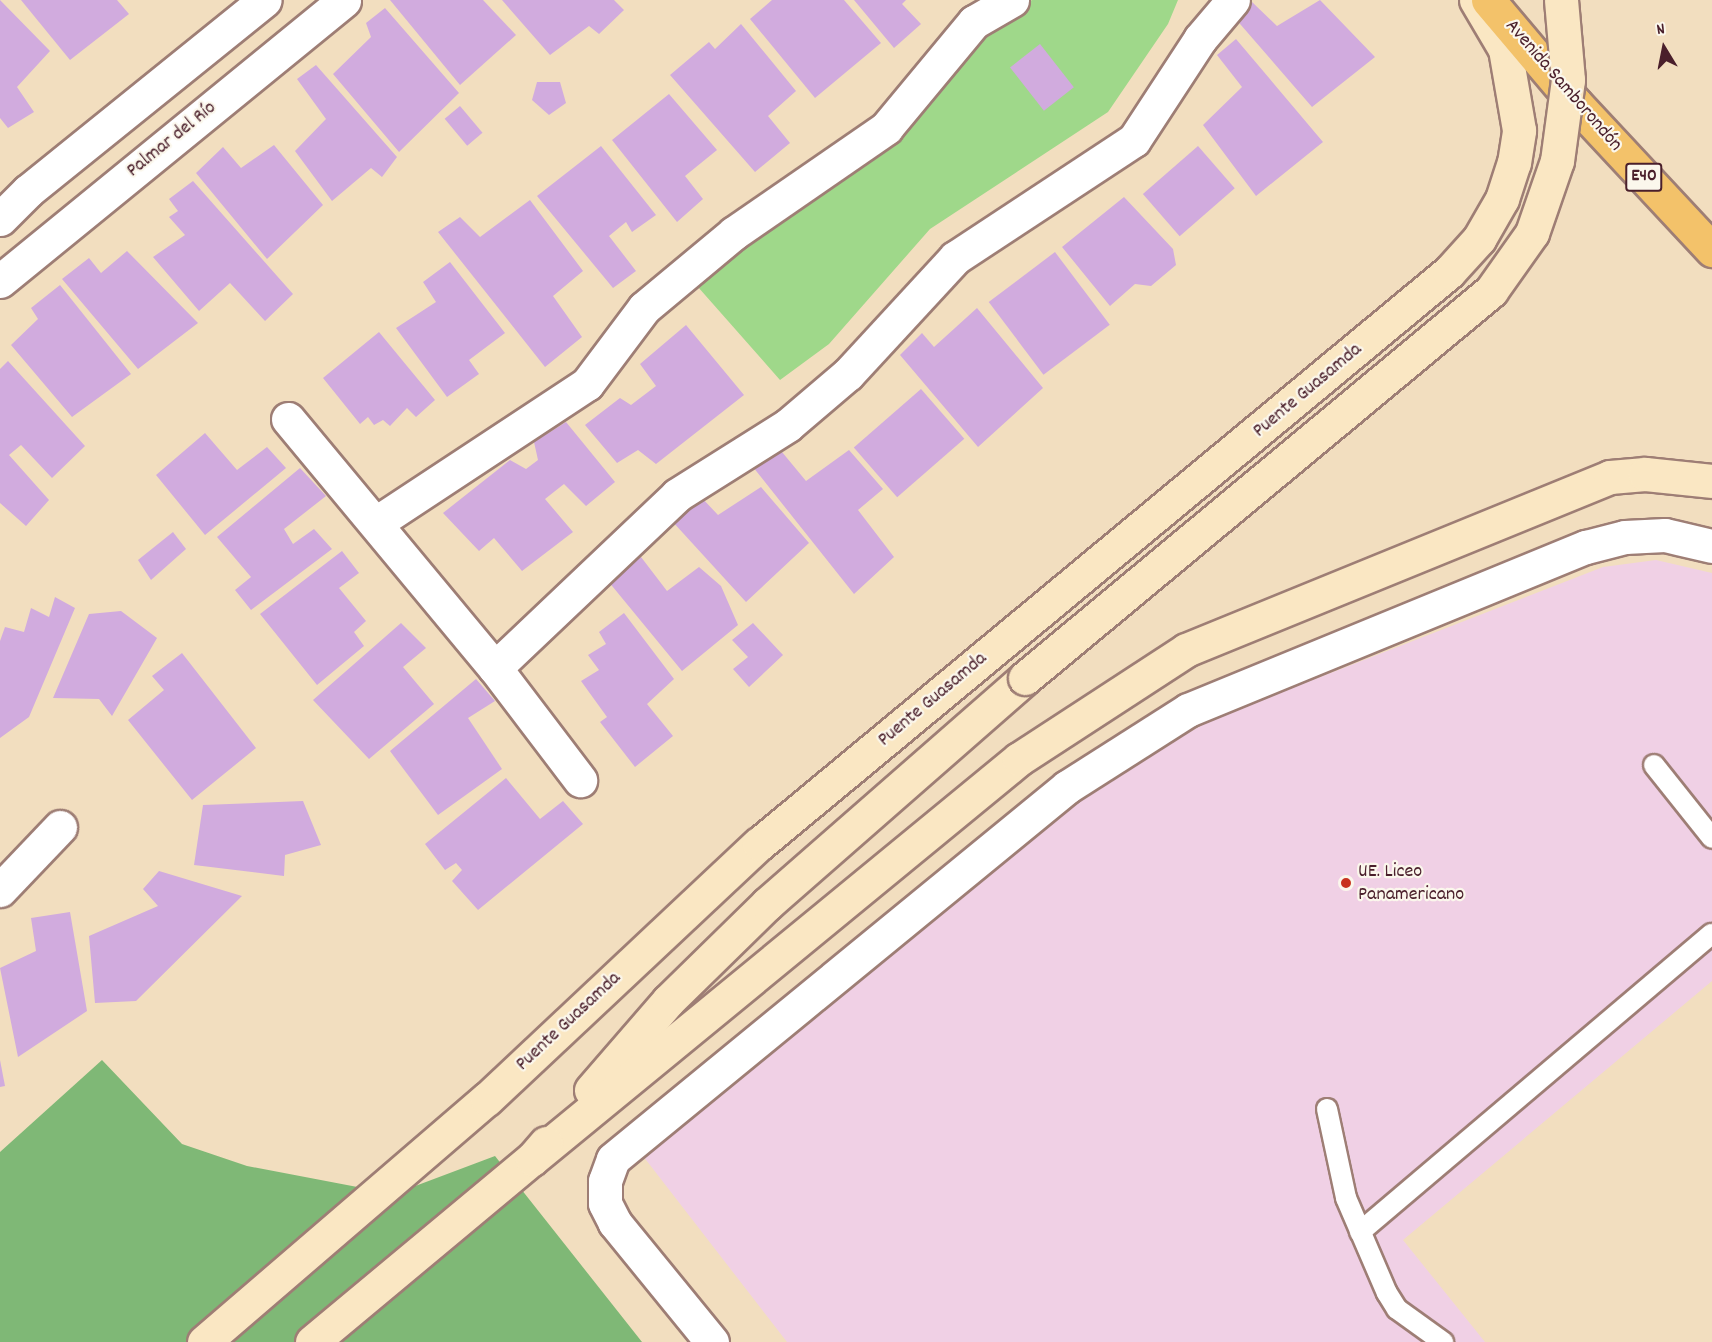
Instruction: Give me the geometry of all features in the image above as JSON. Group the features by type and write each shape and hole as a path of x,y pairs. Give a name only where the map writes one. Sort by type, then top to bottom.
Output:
{"highway":[{"name":"Avenida Samborondón","path":"1488,0 1576,104 1712,250"}],"main road":[{"name":"Puente Guasamda","path":"204,1342 487,1099 759,844 1449,272 1479,239 1502,199 1514,163 1519,130 1505,50 1476,0"},
{"name":"Puente Guasamda","path":"531,1159 669,1000 767,904 1025,678 1491,291 1532,233 1557,161 1568,80 1561,0"},
{"name":"Puente Guasamda","path":"312,1342 531,1159 1019,759 1186,650 1610,477 1645,474 1712,481"}],"street":[{"path":"0,219 28,191 265,0"},
{"name":"Palmar del Río","path":"5,265 345,0"},
{"path":"376,523 587,384 644,308 734,233 886,128 975,22 1012,0"},
{"path":"495,668 678,495 788,425 848,374 955,258 1134,140 1200,39 1233,0"},
{"path":"288,419 495,668 580,780"},
{"path":"712,1342 615,1224 605,1203 604,1181 613,1159 1066,787 1188,710 1274,672 1586,547 1625,537 1665,535 1712,546"},
{"path":"0,890 60,827"}],"lane":[{"path":"1654,765 1712,838"},
{"path":"1360,1232 1712,934"},
{"path":"1327,1109 1337,1172 1360,1232 1397,1309 1443,1342"}],"shaded area":[{"name":"UE. Liceo Panamericano","path":"1656,560 1712,573 1712,981 1403,1240 1485,1342 787,1342 643,1156 1099,786 1212,719 1603,567"}],"green space":[{"path":"1032,0 1178,0 1168,24 1108,112 930,229 829,344 780,380 698,287 739,241 980,31"},
{"path":"102,1060 182,1144 247,1166 394,1194 495,1156 642,1342 0,1342 0,1152"}],"building":[{"path":"0,0 50,51 17,87 34,112 8,128 0,118"},
{"path":"21,0 117,0 129,14 70,60"},
{"path":"390,0 483,0 516,35 460,85"},
{"path":"502,0 614,0 624,10 599,34 589,26 550,55"},
{"path":"772,0 844,0 881,43 815,98 750,19"},
{"path":"854,0 906,0 902,4 921,24 894,48"},
{"path":"1320,0 1375,57 1312,107 1234,17 1252,2 1277,26"},
{"path":"385,8 459,93 399,152 333,74 371,37 366,23"},
{"path":"741,24 796,91 768,116 790,143 755,172 670,75 709,42 715,49"},
{"path":"1236,39 1323,142 1256,196 1203,125 1242,87 1217,55"},
{"path":"1040,44 1074,87 1044,111 1010,67"},
{"path":"316,65 397,157 382,177 371,168 332,201 295,151 326,119 297,79"},
{"path":"537,82 560,82 566,103 549,115 532,100"},
{"path":"669,94 717,150 685,176 703,199 677,222 612,140"},
{"path":"460,106 482,133 467,146 445,119"},
{"path":"274,145 323,205 267,259 196,173 223,147 241,168"},
{"path":"601,146 656,215 632,232 626,222 609,236 636,271 613,288 537,196"},
{"path":"1198,146 1235,188 1180,236 1143,194"},
{"path":"193,181 293,294 265,321 230,283 199,311 153,257 185,235 169,217 178,211 169,199"},
{"path":"1124,197 1173,249 1176,265 1151,286 1135,284 1110,306 1062,247"},
{"path":"530,200 583,271 553,296 582,337 545,367 438,232 460,217 480,237"},
{"path":"127,251 198,323 138,369 62,279 89,258 101,273"},
{"path":"1055,252 1110,325 1043,375 989,302"},
{"path":"450,262 505,333 469,360 479,374 447,397 396,328 436,302 423,282"},
{"path":"60,285 131,374 72,417 11,345 38,319 31,308"},
{"path":"977,308 1043,388 978,447 900,355 922,333 934,347"},
{"path":"686,325 744,395 656,464 638,450 617,463 585,425 620,398 631,405 656,386 640,364"},
{"path":"379,332 435,400 416,417 407,408 390,426 383,420 374,425 368,417 360,424 323,378"},
{"path":"8,361 85,446 52,478 21,445 9,455 49,500 26,526 0,503 0,369"},
{"path":"921,389 964,439 897,497 854,447"},
{"path":"566,422 615,482 586,506 564,484 545,499 573,532 522,571 494,538 479,551 443,513 510,460 526,469 538,460 534,442"},
{"path":"205,433 237,470 267,447 286,468 205,535 156,475"},
{"path":"849,450 883,489 858,510 894,557 854,594 753,467 782,452 806,481"},
{"path":"300,468 326,496 284,529 293,544 314,529 332,549 251,610 235,590 251,577 217,537"},
{"path":"761,487 809,543 746,602 672,521 701,497 718,515"},
{"path":"173,532 186,549 151,580 138,560"},
{"path":"342,551 359,573 339,588 366,621 354,632 364,646 317,685 260,614"},
{"path":"641,557 667,591 699,567 721,586 738,625 682,671 608,581"},
{"path":"55,597 75,608 29,717 0,738 0,641 5,627 24,632 31,608 49,617"},
{"path":"121,611 157,638 112,716 99,699 53,698 89,614"},
{"path":"624,613 674,679 647,704 673,736 635,767 600,722 607,717 581,681 599,670 588,655 606,644 599,632"},
{"path":"401,623 426,648 403,667 434,704 369,759 313,700"},
{"path":"753,623 783,655 749,687 733,669 748,657 732,640"},
{"path":"182,653 256,748 192,800 128,720 164,690 152,676"},
{"path":"476,679 495,701 468,718 502,769 438,815 390,751"},
{"path":"506,778 540,819 563,801 583,824 478,910 452,881 462,870 456,863 445,870 425,844"},
{"path":"303,801 321,845 285,855 284,876 194,865 203,805"},
{"path":"159,871 242,896 136,1001 95,1003 89,936 158,906 143,889"},
{"path":"70,912 87,1011 18,1057 0,968 36,951 31,918"},
{"path":"0,1060 5,1086 0,1087"}],"place":[{"name":"UE. Liceo Panamericano","path":"1346,883"}]}
